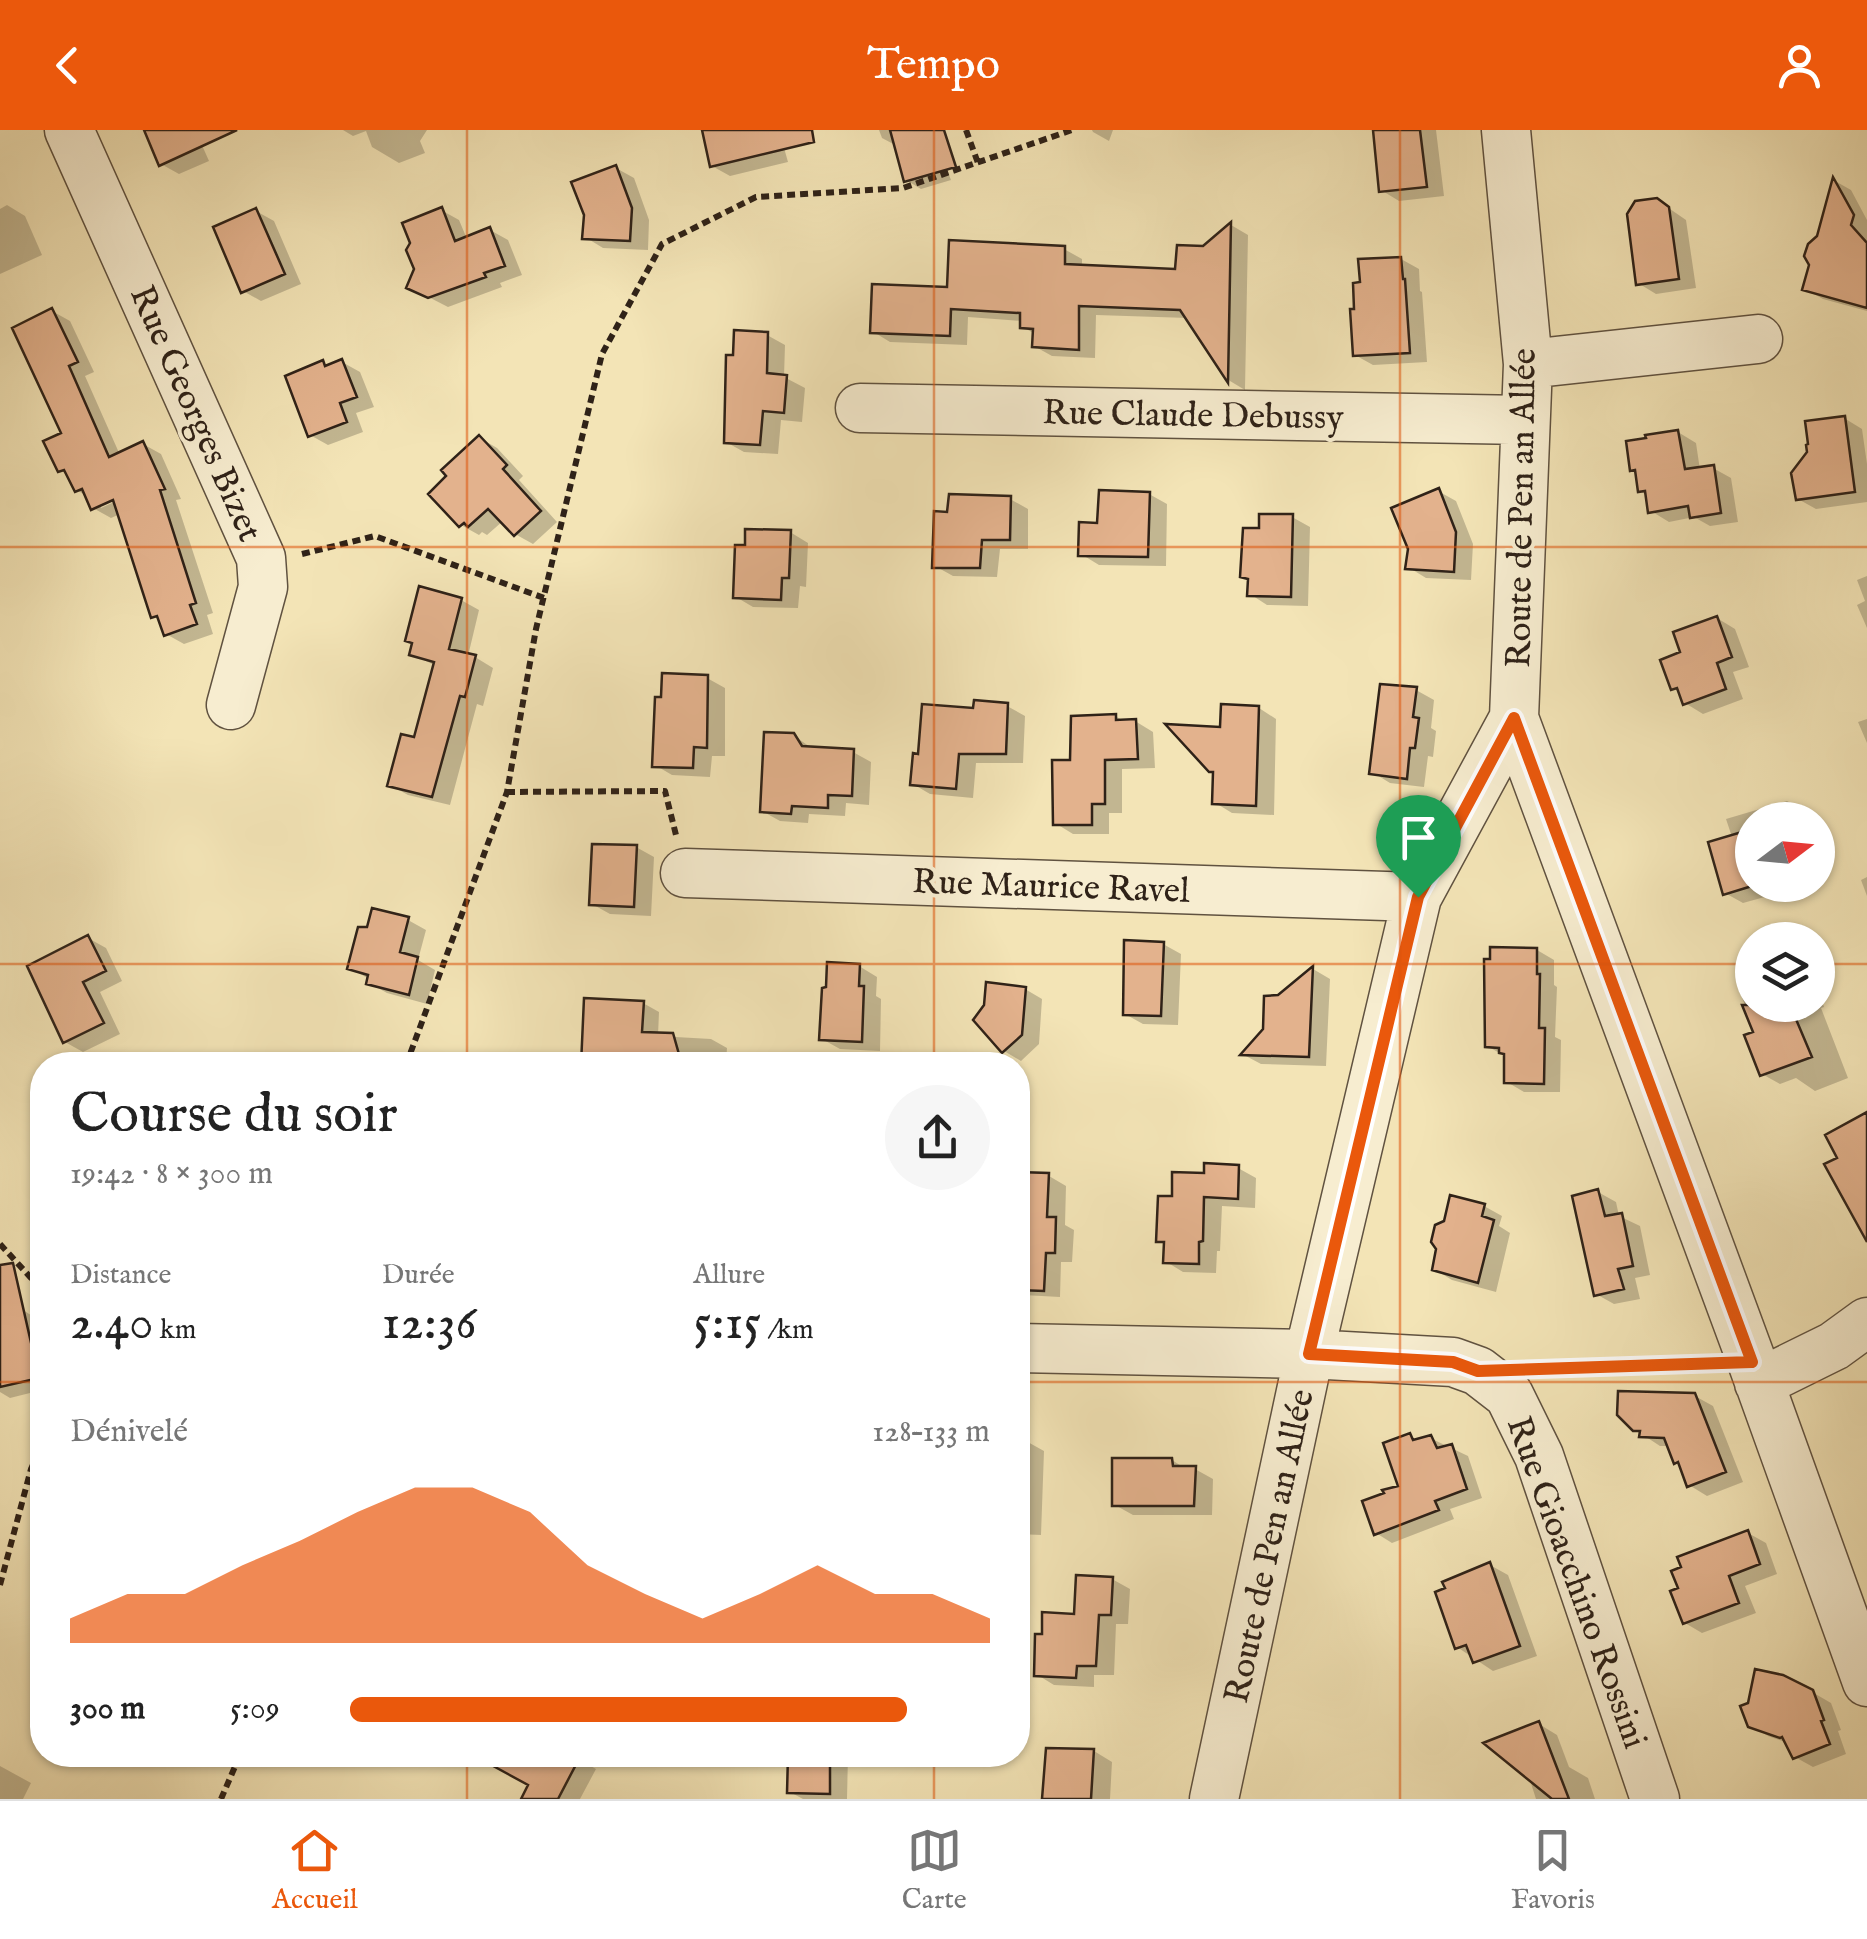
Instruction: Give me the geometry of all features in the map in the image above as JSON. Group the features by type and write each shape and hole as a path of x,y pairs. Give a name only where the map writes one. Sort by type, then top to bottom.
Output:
{"street":[{"name":"Rue Georges Bizet","path":"69,130 250,530 263,568 263,588 231,705"},
{"name":"Route de Pen an Allée","path":"1214,1799 1309,1354 1418,897 1514,718 1528,364 1506,130"},
{"path":"1528,364 1758,339"},
{"name":"Rue Claude Debussy","path":"860,408 1525,420"},
{"path":"1514,718 1867,1682"},
{"name":"Rue Maurice Ravel","path":"685,873 1418,897"},
{"path":"1756,1373 1834,1346 1867,1322"},
{"path":"1030,1348 1309,1354 1453,1362 1478,1371"},
{"name":"Rue Gioacchino Rossini","path":"1478,1371 1509,1396 1539,1456 1655,1799"}],"path":[{"path":"966,130 978,163"},
{"path":"411,1052 507,792 544,598 602,354 662,244 756,197 903,188 1072,130"},
{"path":"263,568 301,554 375,536 544,598"},
{"path":"507,792 666,791 685,873"},
{"path":"0,1244 30,1277"},
{"path":"1478,1371 1756,1373"},
{"path":"0,1584 30,1473"},
{"path":"222,1799 235,1767"}],"building":[{"path":"144,130 237,130 159,166"},
{"path":"702,130 812,130 814,142 710,167"},
{"path":"890,130 944,130 956,167 904,182"},
{"path":"1373,130 1420,130 1427,187 1379,192"},
{"path":"616,165 632,208 630,241 582,239 584,215 571,182"},
{"path":"1833,177 1854,215 1851,225 1867,243 1867,308 1802,290 1809,265 1804,256 1808,244 1817,236"},
{"path":"1657,198 1669,207 1679,279 1636,285 1627,214 1635,201"},
{"path":"442,207 455,241 490,227 505,266 428,298 406,288 414,269 402,223"},
{"path":"256,208 285,274 241,293 213,227"},
{"path":"1231,222 1228,383 1180,310 1079,306 1079,350 1032,347 1033,329 1020,328 1020,313 951,309 950,336 870,333 872,284 947,287 949,240 1065,246 1065,264 1175,269 1177,245 1203,246"},
{"path":"1401,257 1410,353 1353,356 1350,309 1354,309 1353,283 1360,282 1358,259"},
{"path":"52,308 78,362 69,366 109,457 143,441 165,489 160,490 196,603 190,605 197,624 164,636 157,616 151,618 113,500 91,510 82,489 75,492 64,470 58,472 43,441 61,433 12,328"},
{"path":"734,330 768,332 767,373 787,375 784,413 763,411 760,445 724,443 726,355 733,355"},
{"path":"342,359 357,397 340,403 347,422 308,437 285,376 323,360 325,366"},
{"path":"1845,416 1855,492 1796,500 1791,473 1807,452 1805,421"},
{"path":"1678,430 1685,469 1714,465 1721,513 1690,518 1688,506 1648,513 1645,491 1638,492 1635,470 1630,471 1626,441"},
{"path":"479,435 541,511 514,536 488,509 468,527 464,523 459,527 428,494 446,476 441,470"},
{"path":"1439,488 1456,532 1454,572 1405,569 1408,549 1391,508"},
{"path":"1099,490 1150,492 1148,557 1078,556 1079,522 1097,523"},
{"path":"949,494 1011,496 1010,540 982,540 980,568 932,568 934,511 947,512"},
{"path":"1259,514 1293,514 1291,597 1247,596 1248,579 1240,577 1243,528 1259,528"},
{"path":"745,529 791,530 789,578 782,578 781,600 733,598 735,545 745,545"},
{"path":"419,586 462,598 449,649 476,655 465,697 460,696 432,797 387,786 401,734 414,737 434,662 409,655 412,643 405,641"},
{"path":"1717,616 1732,657 1717,663 1726,689 1683,705 1677,688 1671,690 1660,660 1680,652 1673,632"},
{"path":"662,673 708,675 707,748 694,747 693,768 652,767 655,697 661,697"},
{"path":"1380,684 1417,687 1413,717 1419,718 1415,748 1410,748 1407,779 1369,774"},
{"path":"974,700 1008,703 1006,754 959,754 956,789 910,785 913,753 918,754 922,704 973,708"},
{"path":"1221,704 1259,706 1256,806 1212,804 1213,772 1165,724 1220,727"},
{"path":"1116,714 1116,720 1136,719 1138,759 1105,760 1105,804 1092,804 1092,825 1053,825 1052,760 1070,760 1071,716"},
{"path":"764,732 794,733 802,746 854,749 852,796 828,795 828,808 792,806 791,814 760,812"},
{"path":"1735,834 1735,891 1723,895 1708,842"},
{"path":"592,844 637,845 634,907 589,905"},
{"path":"372,908 409,917 400,952 418,957 409,995 366,984 368,975 347,969 358,927 367,927"},
{"path":"88,935 106,971 83,982 104,1023 63,1043 27,966"},
{"path":"1124,940 1164,942 1161,1016 1123,1015"},
{"path":"1490,947 1537,948 1539,1028 1545,1028 1544,1084 1504,1083 1504,1054 1499,1053 1499,1048 1485,1047 1484,959 1490,959"},
{"path":"827,962 860,964 859,986 864,986 862,1042 819,1040"},
{"path":"1313,966 1309,1057 1240,1055 1263,1029 1264,996 1278,995"},
{"path":"986,982 1026,987 1022,1035 1003,1052 973,1020 984,1005"},
{"path":"584,998 644,1001 642,1032 673,1033 678,1052 582,1052"},
{"path":"1749,1022 1797,1022 1812,1057 1760,1076 1744,1035 1753,1032"},
{"path":"1867,1112 1867,1242 1824,1164 1837,1158 1825,1135"},
{"path":"1204,1163 1239,1165 1238,1199 1204,1197 1199,1264 1163,1263 1164,1242 1156,1242 1158,1196 1172,1196 1172,1172 1204,1173"},
{"path":"1030,1172 1049,1173 1047,1217 1056,1217 1055,1253 1046,1253 1044,1291 1030,1290"},
{"path":"1598,1189 1605,1216 1622,1213 1633,1266 1618,1269 1624,1289 1594,1296 1572,1196"},
{"path":"1450,1195 1485,1204 1482,1216 1494,1220 1478,1283 1432,1270 1435,1225 1444,1221"},
{"path":"13,1263 30,1338 30,1380 0,1387 0,1265"},
{"path":"1618,1391 1695,1393 1726,1472 1687,1487 1664,1438 1639,1437 1640,1431 1633,1431 1617,1415"},
{"path":"1410,1433 1413,1440 1431,1435 1437,1448 1452,1444 1467,1489 1435,1501 1439,1510 1374,1535 1362,1501 1398,1486 1383,1443"},
{"path":"1112,1458 1172,1458 1173,1466 1196,1466 1194,1506 1112,1506"},
{"path":"1748,1530 1760,1564 1729,1576 1739,1603 1683,1624 1670,1591 1678,1588 1671,1571 1681,1567 1677,1557"},
{"path":"1490,1562 1520,1646 1473,1663 1466,1645 1455,1649 1435,1592 1445,1588 1442,1582"},
{"path":"1076,1575 1113,1577 1111,1615 1099,1615 1096,1666 1077,1666 1076,1678 1034,1676 1035,1634 1042,1634 1042,1612 1074,1614"},
{"path":"1755,1669 1783,1675 1813,1690 1830,1744 1793,1759 1782,1737 1748,1727 1740,1706 1748,1703"},
{"path":"1539,1721 1569,1799 1552,1799 1483,1743"},
{"path":"1046,1748 1094,1749 1091,1799 1042,1799"},
{"path":"495,1767 575,1767 558,1799 521,1799 528,1785"},
{"path":"788,1767 830,1767 830,1794 787,1793"}],"route":[{"path":"1514,718 1752,1362 1478,1371 1453,1362 1309,1354 1418,897 1514,718"}]}
